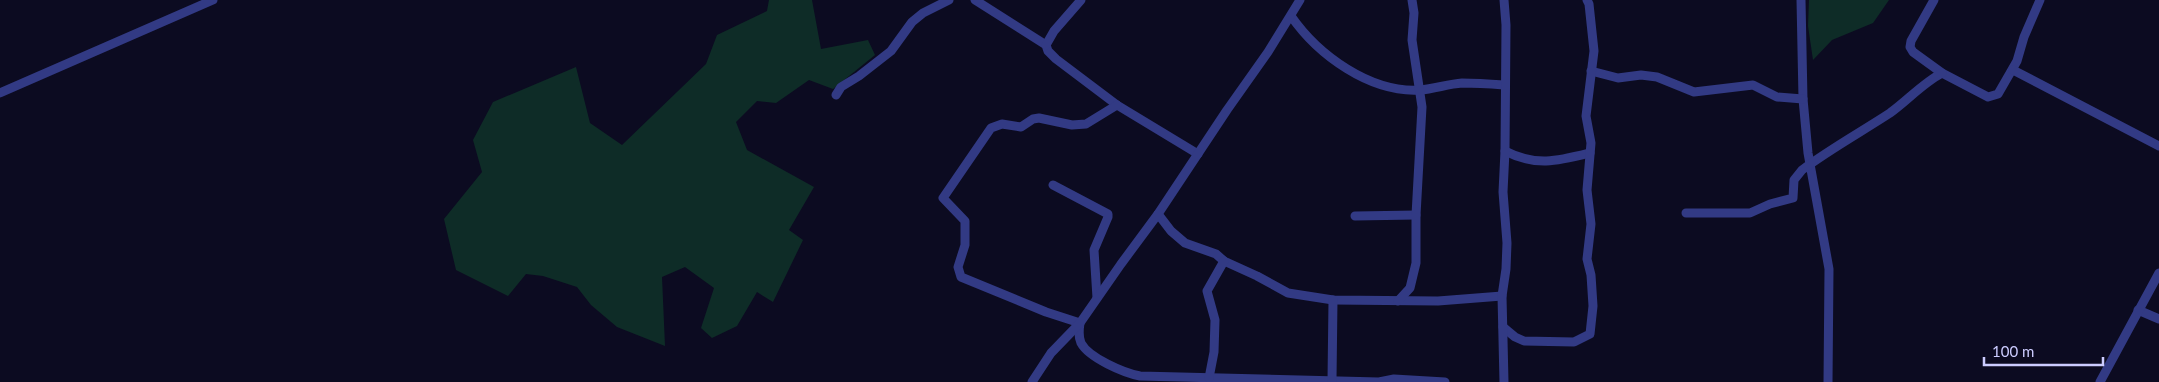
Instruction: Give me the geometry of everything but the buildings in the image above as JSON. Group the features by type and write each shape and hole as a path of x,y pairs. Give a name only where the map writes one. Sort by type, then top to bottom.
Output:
{"street":[{"path":"0,93 213,0"},
{"path":"836,95 841,86 859,76 891,51 912,22 923,13 949,0"},
{"path":"975,0 1046,45 1048,51 1056,59 1117,105 1198,154"},
{"path":"1046,45 1054,31 1081,0"},
{"path":"1032,382 1051,353 1080,323 1158,214 1292,16 1300,0"},
{"path":"1398,301 1407,294 1414,279 1416,263 1416,214 1422,116 1412,40 1414,13 1412,0"},
{"path":"1504,0 1506,25 1503,192 1507,261 1502,296 1504,382"},
{"path":"1503,327 1515,337 1533,341 1574,342 1590,334 1593,306 1591,275 1587,258 1591,224 1587,201 1591,143 1586,116 1594,44 1587,0"},
{"path":"1801,0 1803,98 1809,165 1827,249 1829,269 1828,382"},
{"path":"1934,0 1911,41 1910,47 1913,52 1942,73 1988,97 1998,94 2013,70 2024,36 2040,0"},
{"path":"1292,16 1302,32 1314,45 1350,71 1372,82 1419,90 1464,83 1504,85"},
{"path":"2013,70 2159,146"},
{"path":"1591,71 1618,78 1641,75 1657,77 1694,92 1754,85 1777,97 1803,98"},
{"path":"1686,213 1750,214 1770,204 1793,198 1794,180 1797,175 1809,165 1890,112 1928,81 1942,73"},
{"path":"1080,323 1046,312 961,277 958,267 965,244 964,220 943,198 990,128 996,125 1021,127 1033,119 1039,118 1078,125 1093,121 1110,107 1117,105"},
{"path":"1505,151 1521,159 1547,162 1590,153"},
{"path":"1053,185 1108,214 1094,250 1097,298"},
{"path":"1158,214 1178,238 1216,254 1224,261 1258,276 1288,293 1333,300 1398,301 1438,301 1502,296"},
{"path":"1354,216 1416,214"},
{"path":"1209,378 1214,352 1215,320 1207,291 1224,261"},
{"path":"2100,382 2159,273"},
{"path":"1332,380 1333,300"},
{"path":"2138,310 2159,319"},
{"path":"1080,323 1078,336 1080,342 1090,353 1119,370 1153,380 1209,378 1379,382 1394,379 1445,382"}],"green space":[{"path":"769,0 812,0 821,49 868,40 875,55 833,89 809,80 776,103 757,101 736,122 747,150 814,187 789,230 803,240 773,302 757,292 737,326 712,338 701,328 714,288 685,267 662,277 665,346 617,327 591,305 577,287 543,276 526,274 508,296 456,270 444,219 482,172 473,140 493,102 576,67 590,123 622,145 706,64 717,35 767,11"},
{"path":"1809,0 1889,0 1873,23 1832,40 1813,60 1808,26"}]}
